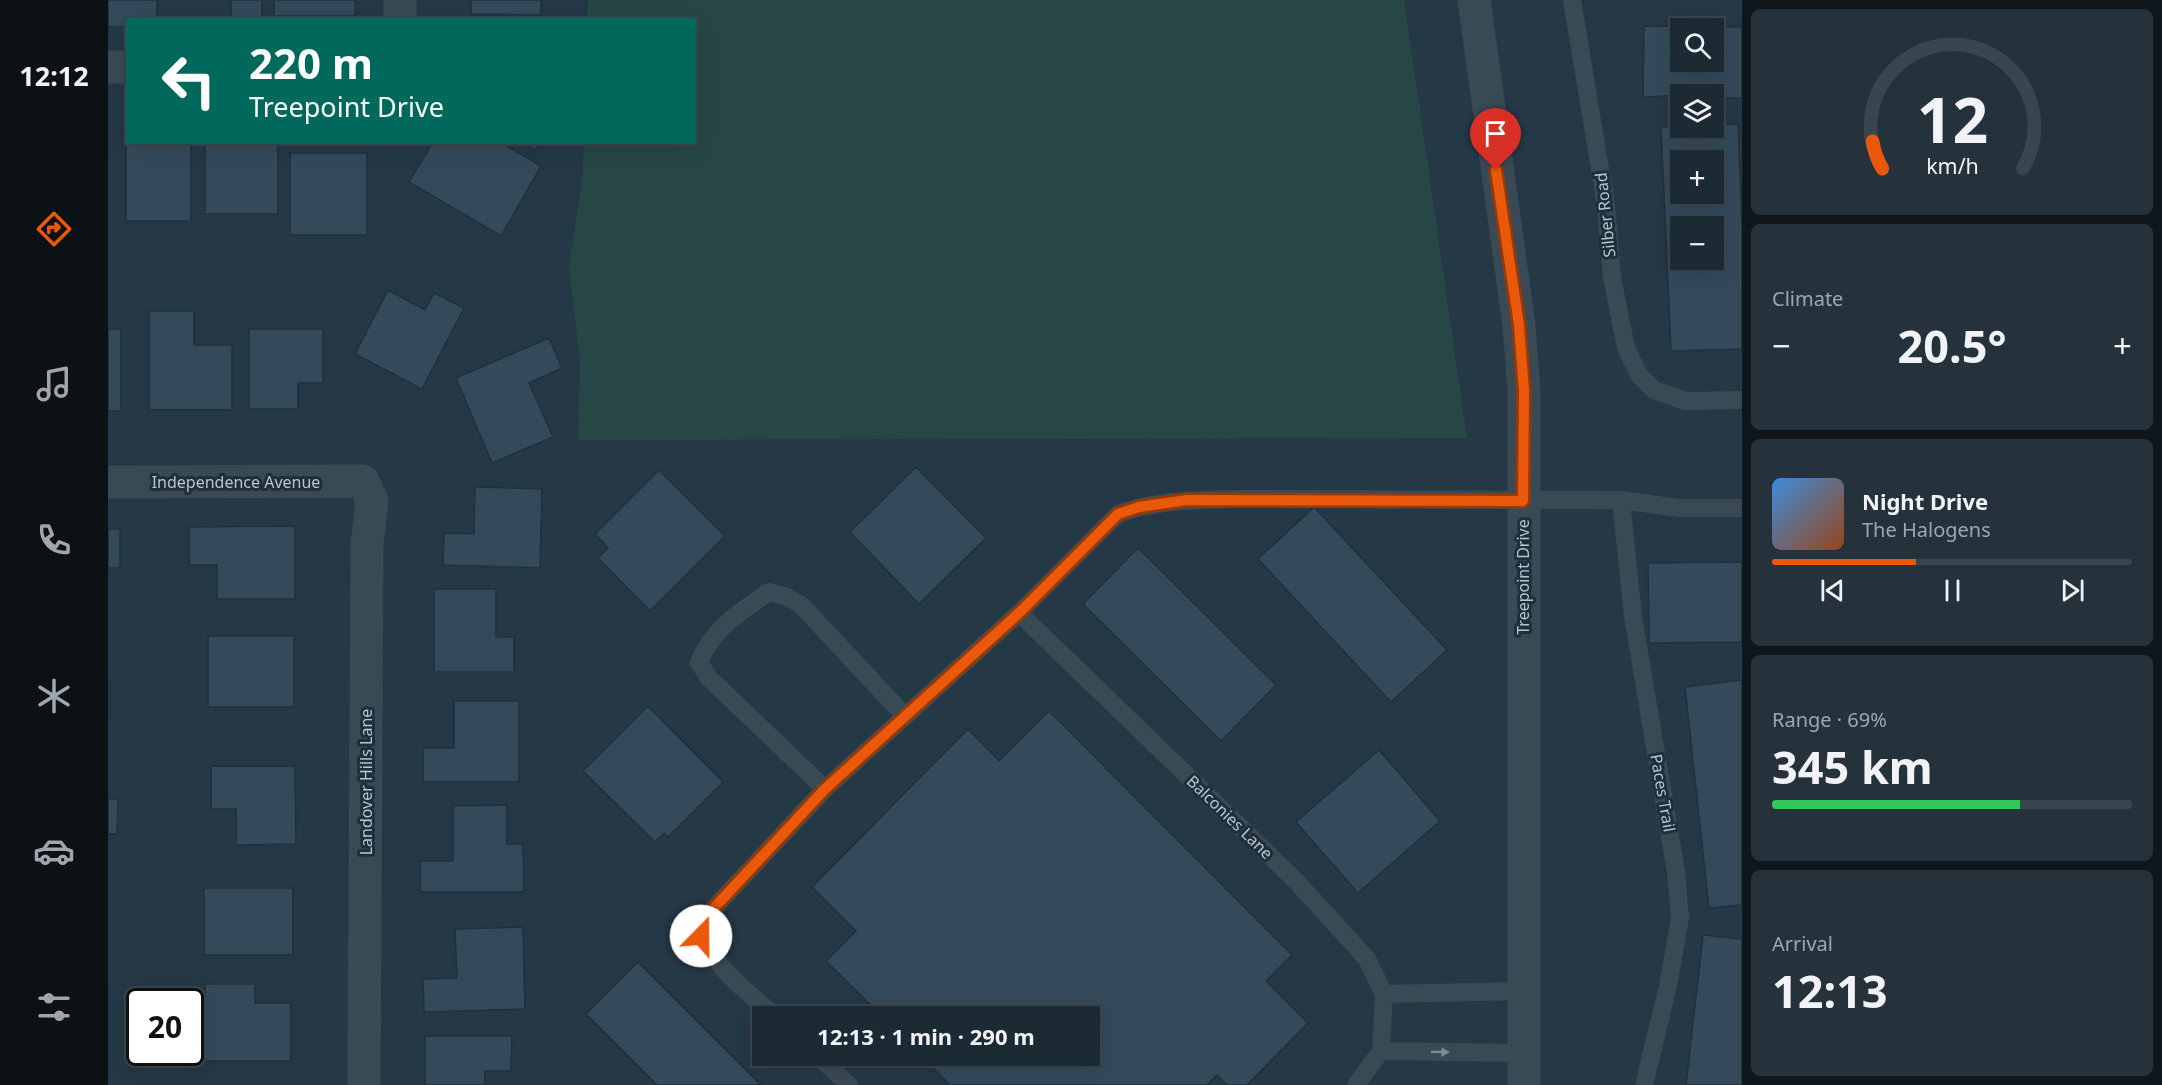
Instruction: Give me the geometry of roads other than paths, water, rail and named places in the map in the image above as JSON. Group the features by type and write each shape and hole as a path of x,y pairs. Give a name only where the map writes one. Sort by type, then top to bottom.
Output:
{"street":[{"path":"400,0 400,18"},
{"name":"Treepoint Drive","path":"1474,0 1519,325 1524,391 1524,1069"},
{"path":"108,67 126,67"},
{"name":"Independence Avenue","path":"108,482 363,481"},
{"name":"Landover Hills Lane","path":"363,481 372,501 367,545 364,1085"}],"lane":[{"name":"Silber Road","path":"1572,0 1606,206 1612,277 1626,348 1639,375 1654,390 1684,401 1742,400"},
{"path":"764,1006 723,969 701,936 699,924 825,789 1019,613 1118,514 1139,507 1187,500 1235,499 1621,500 1679,508 1742,508"},
{"name":"Paces Trail","path":"1621,500 1633,616 1676,872 1680,918 1644,1085"},
{"path":"825,789 708,677 699,662 707,644 735,615 769,592 785,596 801,605 904,715"},
{"name":"Balconies Lane","path":"1019,613 1296,881 1367,958 1384,994 1381,1051"},
{"path":"1384,994 1524,991"},
{"path":"1356,1085 1381,1051 1524,1069"},
{"path":"829,1066 849,1085"}]}
